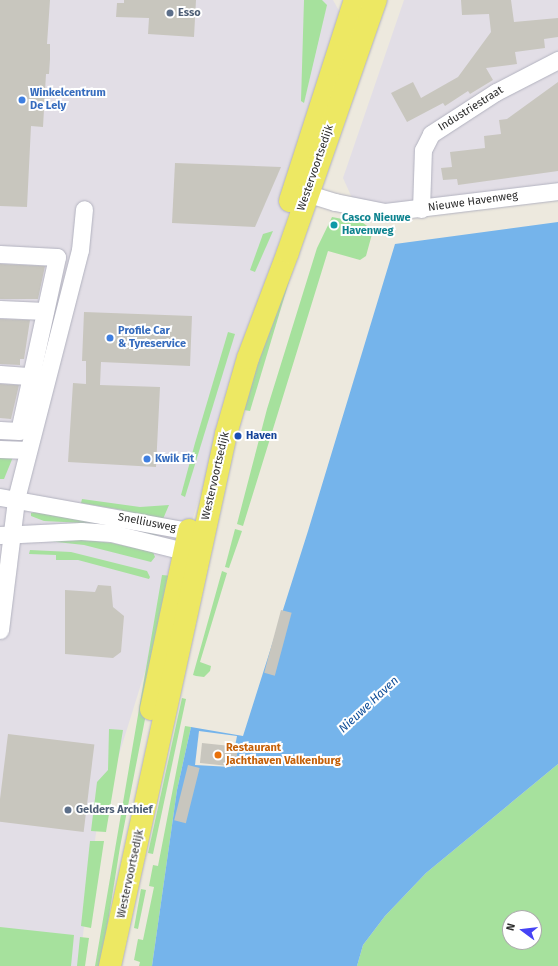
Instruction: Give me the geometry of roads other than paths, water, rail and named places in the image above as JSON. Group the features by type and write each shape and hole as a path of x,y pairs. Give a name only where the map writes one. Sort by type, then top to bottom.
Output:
{"main road":[{"name":"Westervoortsedijk","path":"109,966 191,542 226,434 248,358 288,252 306,193 355,0"},
{"name":"Westervoortsedijk","path":"306,193 376,0"}],"street":[{"name":"Industriestraat","path":"422,209 423,150 431,134 496,92 558,60"},
{"name":"Nieuwe Havenweg","path":"306,193 385,212 422,209 558,191"},
{"path":"0,630 8,498 28,450 80,250 84,209"},
{"path":"0,254 57,257 19,431 0,430"},
{"path":"0,309 45,311"},
{"path":"0,374 31,376"},
{"path":"0,448 28,450"},
{"name":"Snelliusweg","path":"8,498 191,542"},
{"name":"Snelliusweg","path":"6,535 81,531 191,542"}],"water":[{"name":"Nieuwe Haven","path":"558,222 558,764 426,873 385,916 363,945 357,966 152,966 177,790 191,727 243,736 308,531 395,244"}],"place":[{"name":"Esso","path":"170,13"},
{"name":"Winkelcentrum De Lely","path":"22,100"},
{"name":"Casco Nieuwe Havenweg","path":"334,225"},
{"name":"Profile Car & Tyreservice","path":"110,338"},
{"name":"Haven","path":"238,436"},
{"name":"Kwik Fit","path":"147,459"},
{"name":"Restaurant Jachthaven Valkenburg","path":"218,755"},
{"name":"Gelders Archief","path":"68,810"}]}
